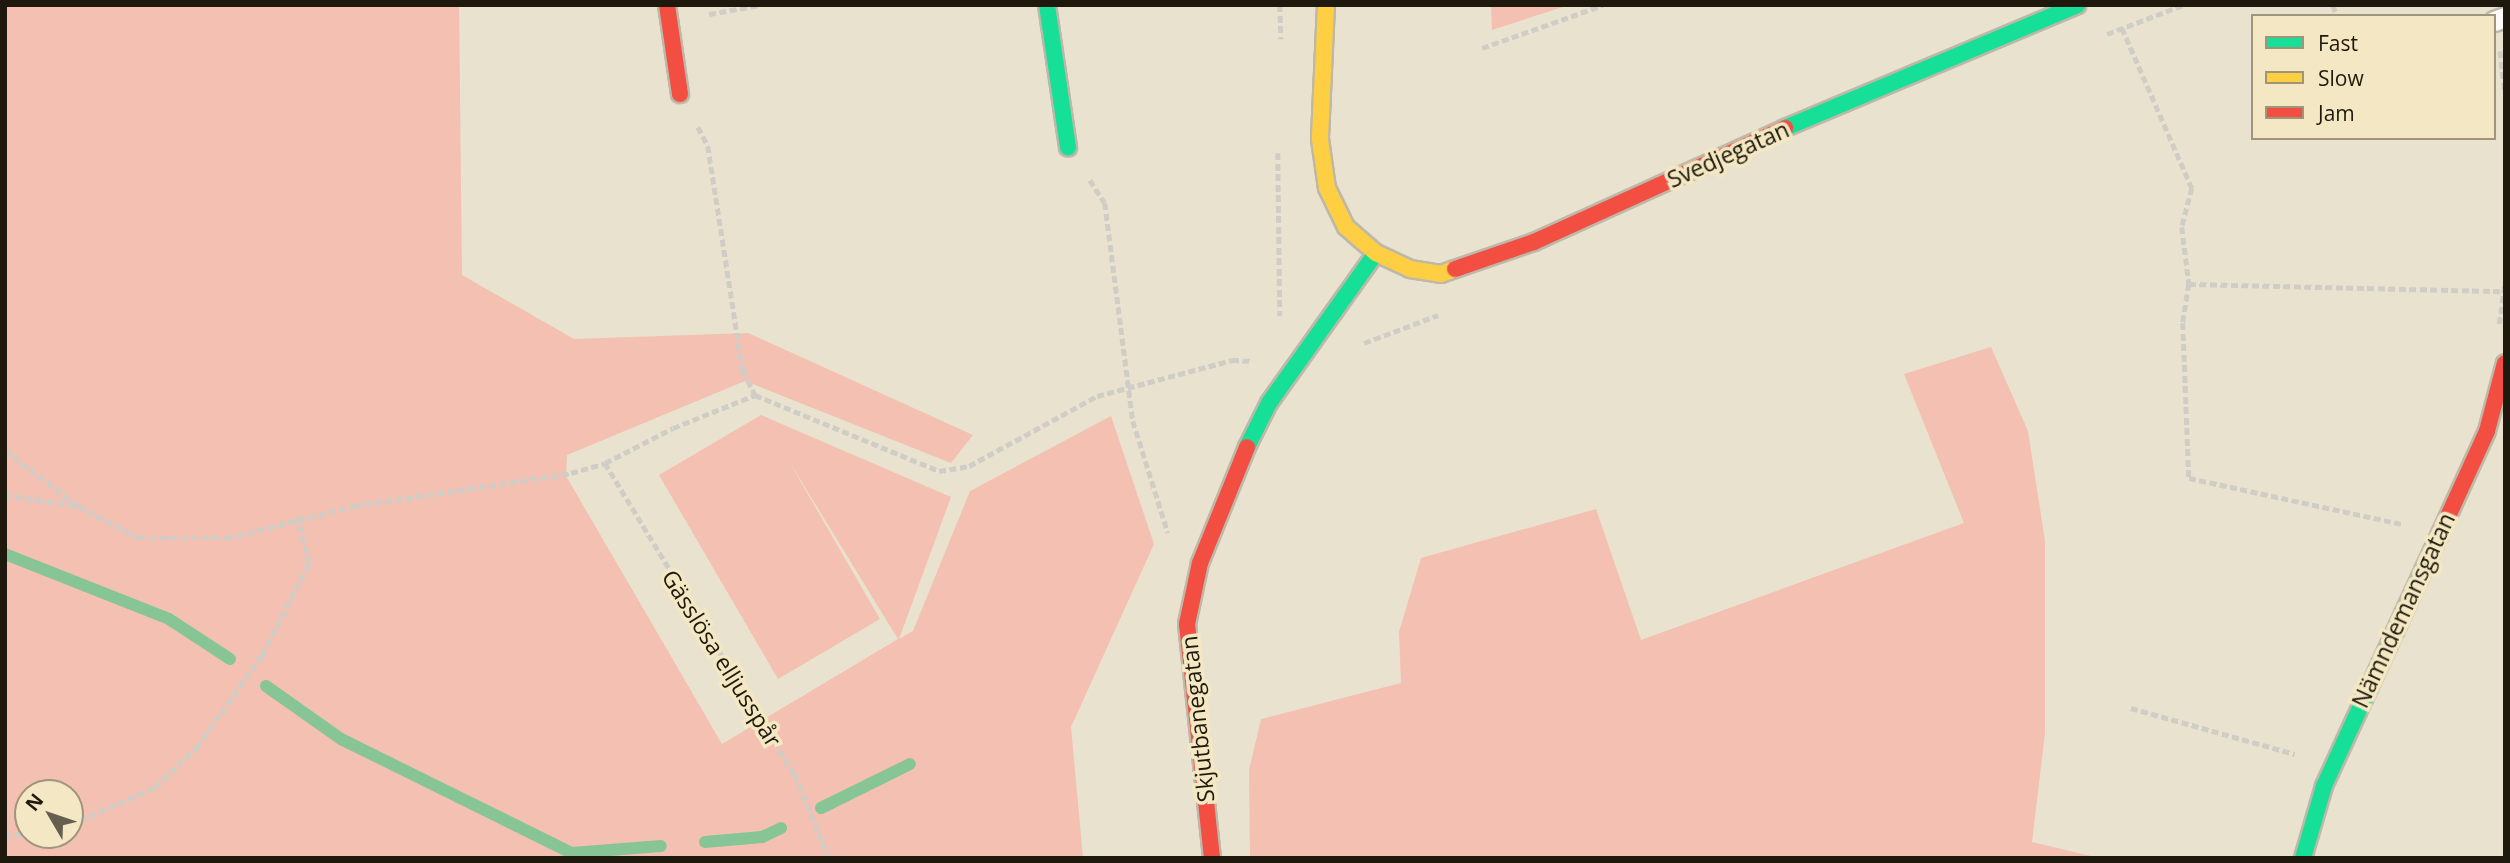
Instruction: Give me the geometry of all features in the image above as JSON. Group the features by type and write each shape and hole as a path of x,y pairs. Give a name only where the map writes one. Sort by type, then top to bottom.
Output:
{"street":[{"path":"1047,5 1068,147"},
{"name":"Svedjegatan","path":"1326,5 1320,139 1327,188 1346,227 1376,253 1410,269 1441,274 1534,242 1870,90 2077,5"},
{"path":"668,13 680,94"},
{"name":"Skjutbanegatan","path":"1212,858 1187,624 1200,563 1228,486 1269,402 1376,253"},
{"name":"Nämndemansgatan","path":"2303,858 2324,786 2487,431 2504,372"}],"path":[{"path":"668,13 760,5"},
{"path":"1482,48 1603,5"},
{"path":"2122,28 2192,188 2182,227 2189,284 2182,323 2189,478 2409,526"},
{"path":"2496,28 2505,92"},
{"path":"680,94 708,146 743,371 755,395 939,471 968,466 1097,396 1126,392 1232,360 1263,361"},
{"path":"1068,147 1105,203 1126,392 1165,527 1169,536 1180,540"},
{"path":"2189,284 2504,291"},
{"path":"1278,327 1280,316"},
{"path":"5,450 78,506 139,538 171,541 227,538 298,517 571,473 605,463 673,428 755,395"},
{"name":"Gässlösa elljusspår","path":"605,463 795,775 829,858"},
{"path":"5,495 78,506"},
{"path":"84,819 155,787 197,747 262,655 309,564 298,517"},
{"path":"2131,708 2302,756"}],"shaded area":[{"path":"5,5 459,5 462,275 574,339 748,333 973,435 951,463 745,381 567,455 566,476 722,744 898,639 787,458 880,619 778,679 659,475 761,415 951,497 899,639 913,631 970,491 1111,416 1154,544 1071,727 1083,858 5,858"},
{"path":"1491,5 1569,5 1492,30"},
{"path":"1991,347 2028,431 2045,541 2045,733 2032,842 2099,858 1250,858 1249,770 1261,719 1401,683 1399,632 1421,558 1596,509 1641,640 1964,523 1904,374"}],"waterway":[{"path":"5,554 169,619 230,659"},
{"path":"266,686 341,739 572,853 661,846"},
{"path":"821,808 910,764"},
{"path":"705,842 762,837 781,828"}],"traffic: fast":[{"path":"1047,5 1068,147"},
{"path":"1785,128 2077,5"},
{"path":"1247,447 1269,403 1376,253"},
{"path":"2303,858 2324,786 2439,536"}],"traffic: slow":[{"path":"1326,5 1320,139 1327,188 1346,227 1376,253 1410,269 1441,274 1455,269"}],"traffic: jam":[{"path":"667,5 680,94"},
{"path":"1455,269 1534,242 1785,128"},
{"path":"2439,536 2487,431 2505,363"},
{"path":"1212,858 1187,624 1200,563 1247,447"}]}
